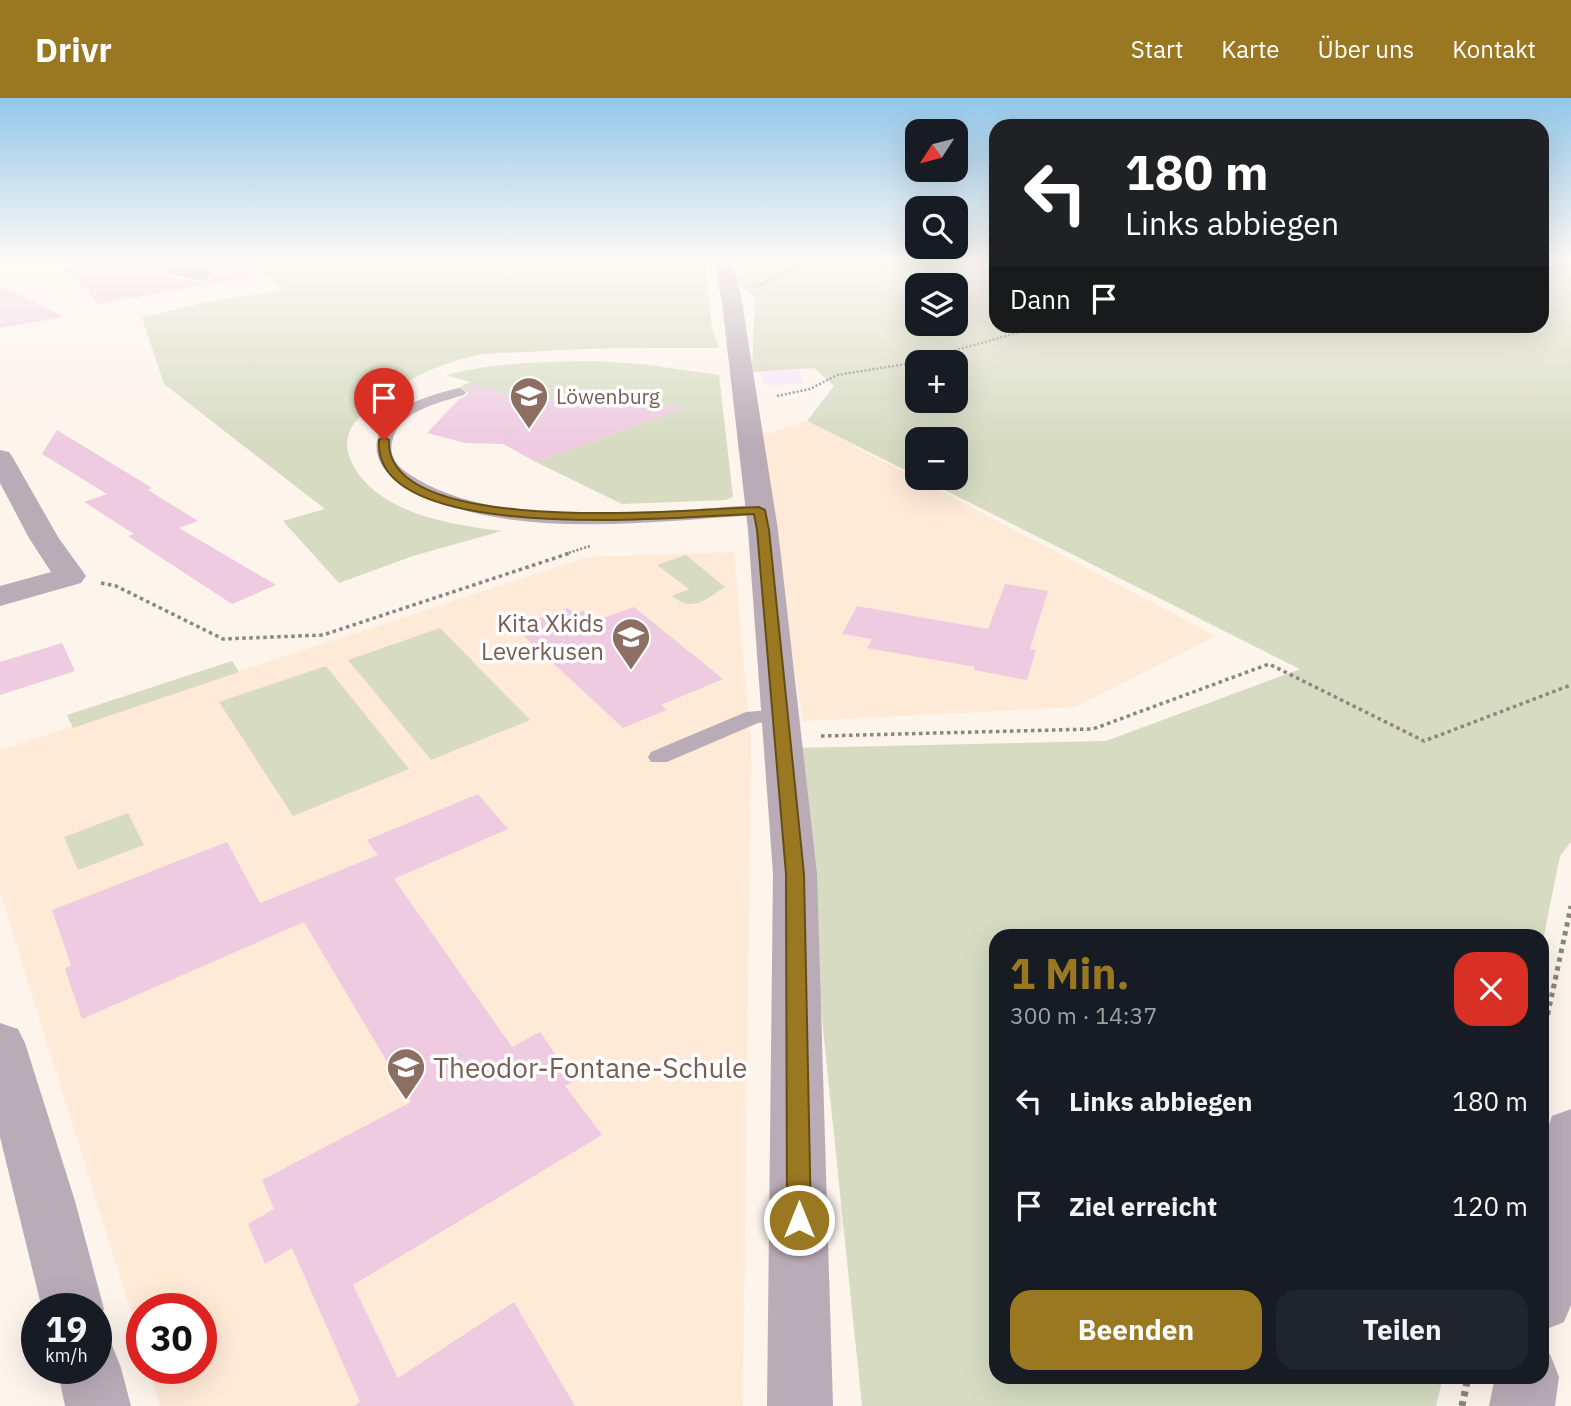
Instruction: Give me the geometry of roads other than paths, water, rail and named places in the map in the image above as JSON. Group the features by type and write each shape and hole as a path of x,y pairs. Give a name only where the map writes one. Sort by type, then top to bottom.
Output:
{"street":[{"path":"734,321 763,530 795,874 800,1406"},
{"path":"0,458 7,486 70,576 0,596"},
{"path":"0,1043 46,1200 69,1293"},
{"path":"1549,1260 1571,1133"},
{"path":"93,1384 98,1406"},
{"path":"1522,1406 1526,1384"}],"lane":[{"path":"459,392 416,406 392,423 384,440 383,452 389,467 406,482 430,494 471,508 522,516 566,517 759,510"},
{"path":"659,757 754,717 782,727"}],"place":[{"name":"Löwenburg","path":"529,430"},
{"name":"Kita Xkids Leverkusen","path":"631,671"},
{"name":"Theodor-Fontane-Schule","path":"406,1101"}]}
